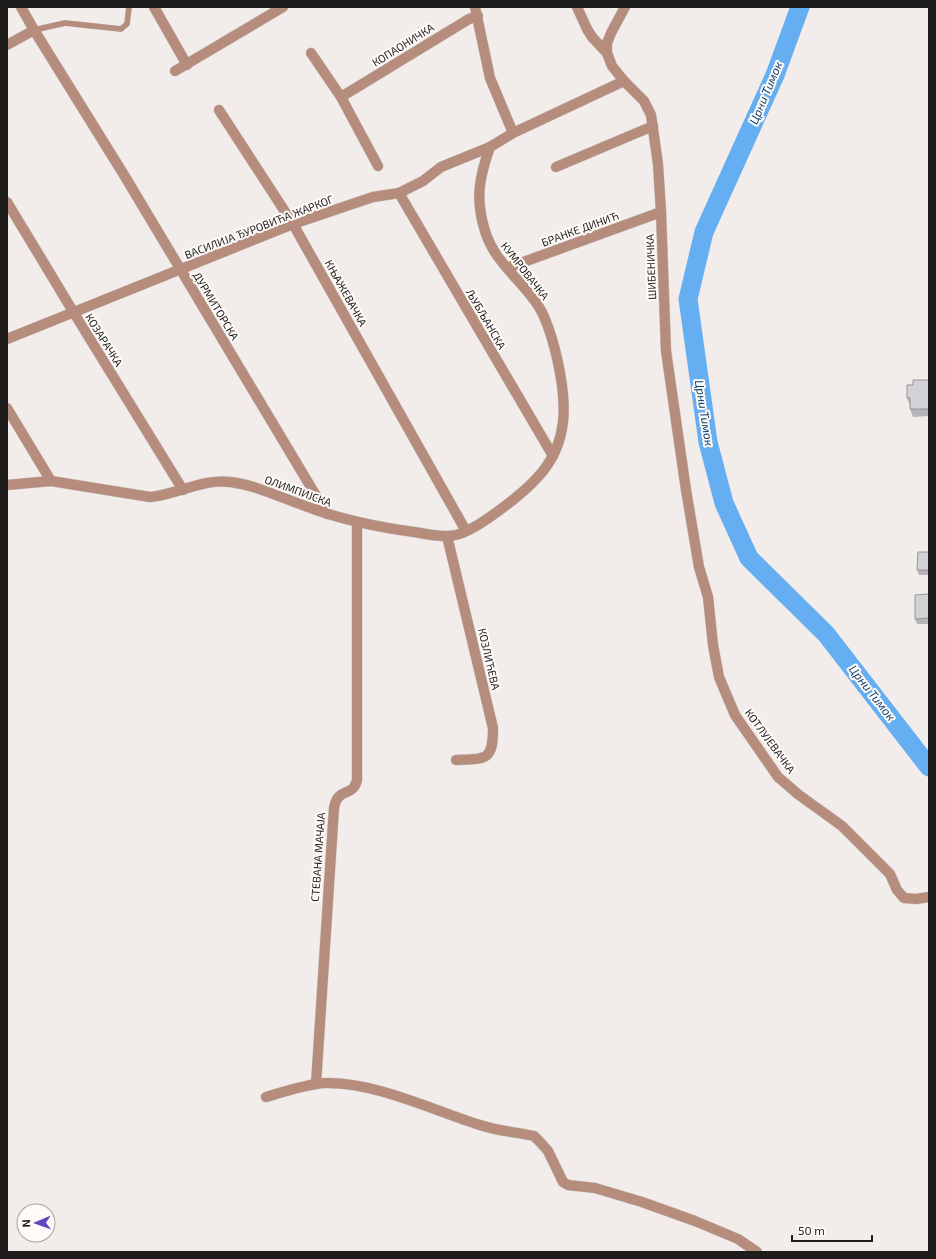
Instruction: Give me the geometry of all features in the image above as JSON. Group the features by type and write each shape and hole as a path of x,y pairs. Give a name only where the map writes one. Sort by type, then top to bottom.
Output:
{"street":[{"name":"ДУРМИТОРСКА","path":"21,7 124,175 327,514"},
{"path":"154,7 187,65"},
{"path":"175,71 283,7"},
{"name":"ШИБЕНИЧКА","path":"577,7 592,37 607,53 612,66 644,101 651,115 658,164 666,351 676,426 696,550"},
{"path":"607,53 607,43 610,33 625,7"},
{"path":"477,11 490,78 513,133"},
{"name":"КОПАОНИЧКА","path":"341,98 468,19 477,11"},
{"path":"7,45 34,30"},
{"path":"311,53 341,98 378,166"},
{"name":"ВАСИЛИЈА ЂУРОВИЋА ЖАРКОГ","path":"7,339 293,224 373,197 399,193 423,181 441,167 490,147 513,133 624,80"},
{"name":"КЊАЖЕВАЧКА","path":"219,110 293,224 466,531"},
{"path":"556,167 653,126"},
{"name":"КУМРОВАЧКА","path":"490,147 481,172 479,189 480,213 485,232 495,254 526,289 539,308 554,346 563,385 564,410 561,433 553,456"},
{"name":"ЉУБЉАНСКА","path":"399,193 553,456"},
{"name":"КОЗАРАЧКА","path":"7,202 183,490"},
{"name":"БРАНКЕ ДИНИЋ","path":"508,268 661,212"},
{"path":"7,408 51,481"},
{"name":"ОЛИМПИЈСКА","path":"7,485 51,481 150,497 162,496 212,482 227,481 250,486 327,514 357,522 408,532 447,536 466,531 482,522 517,497 536,479 553,456"},
{"name":"СТЕВАНА МАЧАЈА","path":"316,1084 334,808 335,801 339,796 355,787 358,777 357,522"},
{"name":"КОЗЛИЋЕВА","path":"447,536 493,728 492,746 489,754 479,759 456,760"},
{"name":"КОТЛУЈЕВАЧКА","path":"696,550 699,567 708,597 712,645 719,678 735,715 778,777 799,795 842,826 890,874 900,894 908,899 929,897"},
{"path":"266,1097 316,1084 341,1084 375,1090 432,1108 481,1126 534,1136 548,1151 563,1182 568,1185 595,1188 642,1202 695,1221 738,1239 757,1252"}],"lane":[{"path":"34,30 65,23 121,29 127,24 130,7"}],"building":[{"path":"913,380 929,380 929,409 910,409 910,398 907,398 907,385 913,385"},
{"path":"918,552 929,552 929,570 917,570"},
{"path":"929,594 929,618 915,619 915,595"}],"waterway":[{"name":"Црни Тимок","path":"800,7 775,75 704,232 688,299 708,442 724,503 749,558 826,634 929,767"}]}
